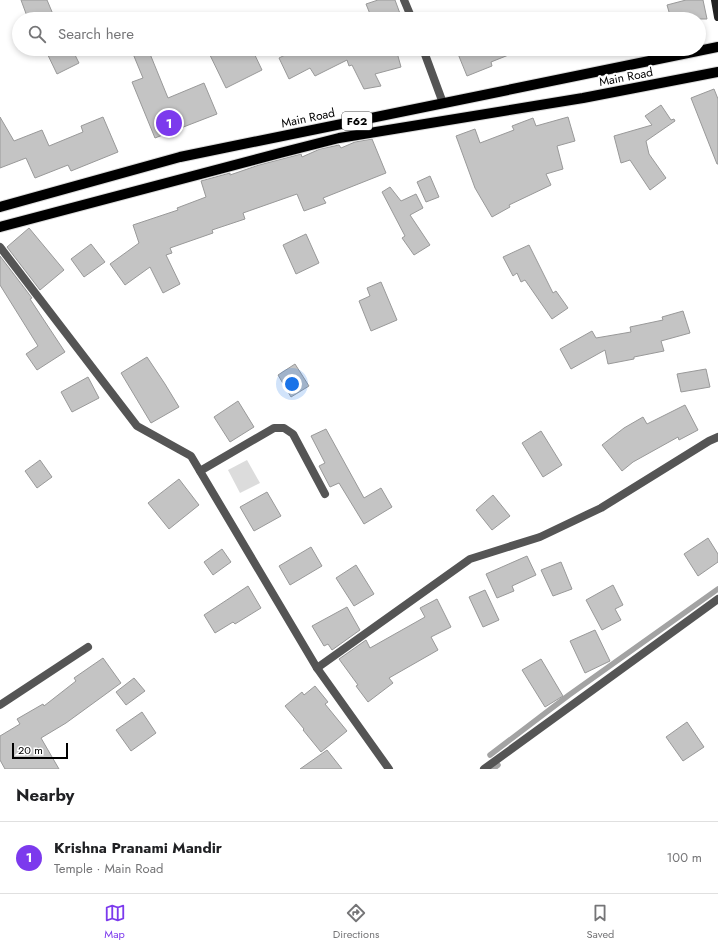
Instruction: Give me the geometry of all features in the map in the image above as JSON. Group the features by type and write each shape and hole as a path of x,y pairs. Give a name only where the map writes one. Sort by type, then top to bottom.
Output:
{"main road":[{"name":"Main Road","path":"706,49 718,47"},
{"name":"Main Road","path":"0,207 180,157 674,56"},
{"name":"Main Road","path":"0,227 340,138 583,98 718,72"}],"street":[{"path":"404,0 409,12"},
{"path":"715,0 718,17"},
{"path":"426,56 443,103"},
{"path":"0,247 137,426 191,456 317,668 389,769"},
{"path":"200,471 274,428 284,428 293,434 325,494"},
{"path":"317,668 470,559 540,537 601,508 718,438"},
{"path":"484,769 718,599"},
{"path":"0,704 88,647"}],"shaded area":[{"path":"247,460 260,483 240,493 228,470"}],"building":[{"path":"21,0 47,0 52,12 25,12"},
{"path":"378,0 395,0 399,12 369,12 366,4"},
{"path":"686,0 703,0 706,12 669,12 667,5"},
{"path":"48,56 76,56 79,63 57,74"},
{"path":"134,56 151,56 168,98 204,83 217,114 155,138 132,82 143,78"},
{"path":"210,56 255,56 262,70 226,88"},
{"path":"283,56 398,56 401,67 375,74 381,86 364,89 352,65 349,66 347,60 315,76 310,68 289,79 279,58"},
{"path":"459,56 506,56 491,62 492,66 467,76"},
{"path":"714,89 718,99 718,164 691,98"},
{"path":"661,105 671,120 674,119 675,121 646,141 649,154 666,178 650,190 630,160 621,163 614,136 652,125 645,116"},
{"path":"0,117 14,141 42,130 49,146 83,132 81,126 103,117 118,152 71,171 68,165 35,178 26,158 0,168"},
{"path":"568,117 575,141 557,146 563,169 546,174 551,185 509,205 510,207 492,217 475,188 456,136 475,129 480,143 514,130 512,126 533,118 536,126"},
{"path":"372,139 386,173 323,198 326,203 304,211 297,194 243,213 245,219 212,230 213,233 170,248 172,253 166,255 180,284 163,293 150,267 125,285 110,264 139,243 133,225 178,210 177,208 206,197 201,181 230,173 230,175 259,165 301,154 302,157 320,149 339,145 341,148 355,142"},
{"path":"430,176 439,197 426,202 417,182"},
{"path":"390,187 401,201 416,194 423,208 410,215 430,245 414,255 402,238 405,236 382,192"},
{"path":"29,228 64,270 40,290 7,247"},
{"path":"306,234 319,263 296,274 283,245"},
{"path":"91,244 105,262 84,277 71,259"},
{"path":"529,245 553,293 556,291 568,308 552,319 525,280 521,282 517,273 513,276 503,257"},
{"path":"0,256 32,298 30,299 65,352 37,370 26,354 38,346 0,285"},
{"path":"381,282 397,320 371,331 359,301 370,296 367,288"},
{"path":"683,311 690,333 661,341 664,351 608,364 605,350 571,369 560,349 592,331 596,338 631,332 630,327 663,320 662,317"},
{"path":"147,357 179,407 151,423 121,373"},
{"path":"295,364 309,386 291,397 278,375"},
{"path":"706,369 710,387 681,392 677,374"},
{"path":"88,377 99,398 72,412 61,392"},
{"path":"238,401 254,427 230,442 214,417"},
{"path":"685,405 698,430 679,440 678,437 633,462 622,471 602,445 624,428 643,417 647,424"},
{"path":"326,429 364,498 381,488 392,507 364,524 339,483 330,487 319,466 325,463 311,436"},
{"path":"541,431 562,465 543,477 522,443"},
{"path":"40,460 52,477 37,488 25,471"},
{"path":"179,479 199,505 169,529 148,503"},
{"path":"267,492 281,516 254,531 240,507"},
{"path":"493,495 510,516 492,530 476,510"},
{"path":"708,538 718,554 718,562 698,576 684,554"},
{"path":"311,547 322,566 290,585 279,566"},
{"path":"222,549 231,562 213,575 204,562"},
{"path":"527,556 536,575 512,586 514,591 497,598 486,574"},
{"path":"561,562 572,589 553,596 541,570"},
{"path":"356,565 374,594 354,606 336,578"},
{"path":"613,585 623,605 615,609 621,620 602,630 586,600"},
{"path":"248,586 261,608 235,624 233,622 215,633 204,615"},
{"path":"485,590 499,620 483,627 469,597"},
{"path":"437,599 451,627 431,637 438,650 389,678 393,683 368,702 356,686 358,685 339,659 366,640 370,648 425,617 420,608"},
{"path":"347,607 360,630 332,650 328,644 324,646 312,626"},
{"path":"595,630 610,661 585,673 570,641"},
{"path":"103,658 121,683 66,723 41,738 59,769 5,769 0,760 0,736 20,724 17,719 43,704 44,706 76,681 74,678"},
{"path":"541,659 563,696 545,707 522,670"},
{"path":"134,678 145,691 126,705 116,692"},
{"path":"315,686 328,702 325,704 347,731 321,752 285,706 302,692 304,695"},
{"path":"142,712 156,733 131,751 116,730"},
{"path":"687,722 704,747 683,761 666,737"},
{"path":"327,750 342,769 300,769"}],"waterway":[{"path":"490,755 569,695 718,589"},
{"path":"493,769 498,765"}],"place":[{"name":"Krishna Pranami Mandir","path":"169,123"}]}
